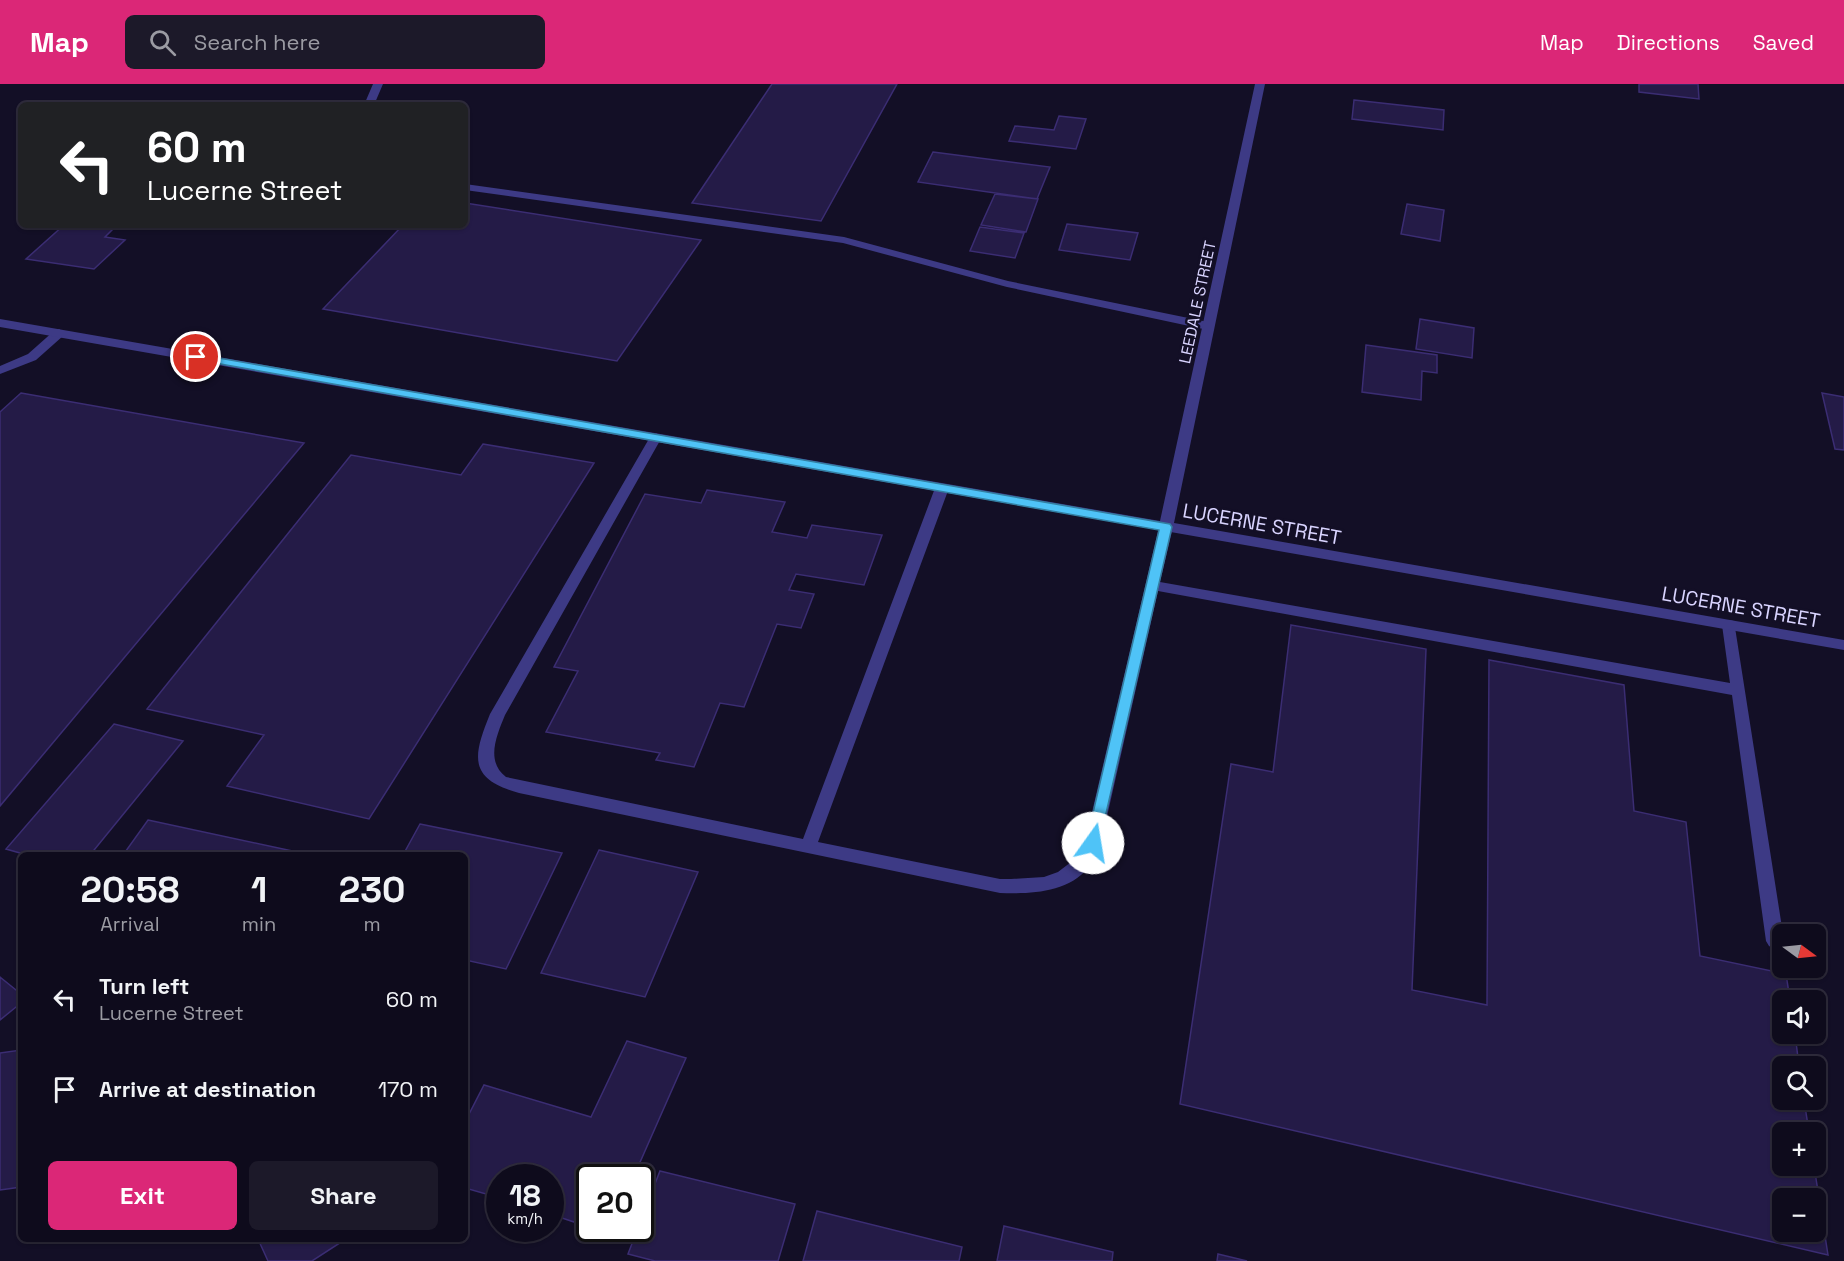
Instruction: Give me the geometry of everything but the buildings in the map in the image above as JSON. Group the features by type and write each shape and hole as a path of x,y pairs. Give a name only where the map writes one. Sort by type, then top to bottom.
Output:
{"street":[{"path":"370,102 378,84"},
{"name":"LEEDALE STREET","path":"656,437 498,714 489,734 486,751 490,770 499,781 1000,886 1030,887 1059,880 1081,864 1093,843 1166,527 1260,84"},
{"path":"468,187 844,240 1007,284 1208,326"},
{"name":"LUCERNE STREET","path":"0,323 1844,645"},
{"path":"0,370 32,357 59,333"},
{"path":"808,846 942,488"},
{"path":"1152,585 1738,690"},
{"path":"1729,625 1773,924"}],"route":[{"path":"196,357 1166,527 1093,843"}]}
